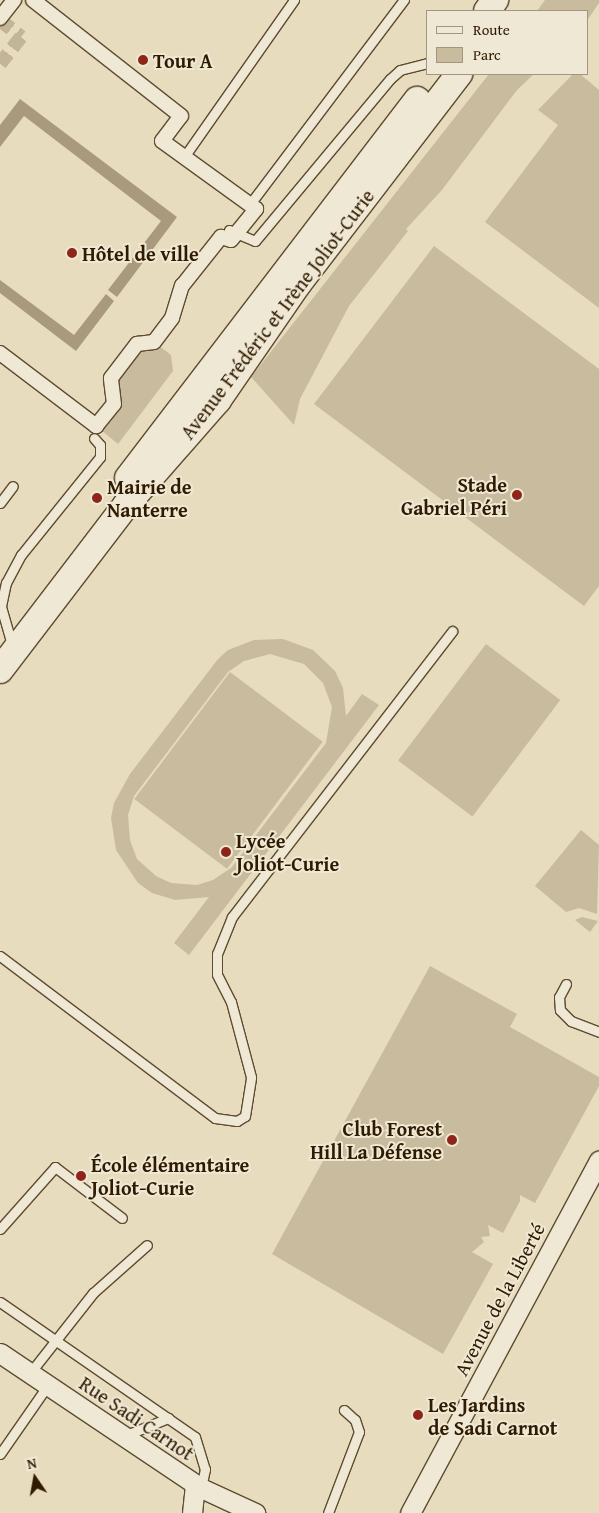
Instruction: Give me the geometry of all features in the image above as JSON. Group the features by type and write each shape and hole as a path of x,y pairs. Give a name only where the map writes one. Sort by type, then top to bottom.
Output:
{"main road":[{"path":"487,10 495,0"},
{"path":"507,10 515,0"},
{"name":"Avenue Frédéric et Irène Joliot-Curie","path":"5,645 284,271 437,75"},
{"name":"Avenue Frédéric et Irène Joliot-Curie","path":"0,670 127,504 218,400 298,284 458,75"}],"street":[{"path":"0,18 14,0"},
{"path":"0,353 96,426 114,404 111,378 137,344 154,342 158,338 172,318 182,286 221,237 231,240 256,208 162,141 181,116 33,0"},
{"name":"Avenue de la Liberté","path":"410,1513 597,1169"},
{"name":"Rue Sadi Carnot","path":"0,1353 198,1486 255,1513"},
{"path":"192,1513 198,1486"}],"lane":[{"path":"184,157 294,0"},
{"path":"250,204 404,0"},
{"path":"229,230 254,241 390,79 400,70 426,64"},
{"path":"5,645 1,606 6,583 21,555 100,457 100,445 94,438"},
{"path":"0,503 13,486"},
{"path":"0,956 215,1118 237,1122 246,1116 251,1077 231,1002 217,974 217,954 224,935 232,917 452,631"},
{"path":"566,984 559,997 560,1010 571,1021 599,1032"},
{"path":"0,1230 55,1167 122,1218"},
{"path":"30,1373 93,1293 147,1245"},
{"path":"0,1302 55,1342 195,1437 205,1469 198,1486"},
{"path":"0,1454 48,1385"},
{"path":"328,1513 359,1432 356,1420 344,1410"},
{"path":"124,1436 168,1418"}],"green space":[{"path":"545,0 599,0 589,18 589,10 538,10"},
{"path":"488,75 533,75 517,90 442,190 406,229 408,231 349,306 300,399 294,425 251,377"},
{"path":"572,75 581,75 599,90 599,308 485,222 558,125 538,110"},
{"name":"Stade Gabriel Péri","path":"434,246 599,369 599,586 584,606 314,404"},
{"path":"154,342 171,355 173,371 118,444 96,426 114,404 111,378 137,344"},
{"path":"283,639 313,650 335,671 343,688 346,716 362,694 379,705 189,955 174,943 209,897 175,900 152,893 138,883 116,850 111,818 114,803 130,774 218,659 228,650 254,640","holes":["270,654 304,664 323,683 332,707 326,743 231,868 213,880 197,885 171,883 156,876 137,859 130,840 128,815 134,796 228,672 244,661"]},
{"path":"486,644 560,700 472,817 398,761"},
{"path":"230,672 323,742 227,869 134,799"},
{"path":"581,830 599,845 597,914 579,908 566,912 535,886"},
{"path":"582,917 598,921 590,932 575,920"},
{"name":"Club Forest Hill La Défense","path":"430,966 517,1014 510,1027 599,1077 599,1086 535,1203 520,1195 520,1201 503,1233 488,1225 490,1236 481,1237 484,1242 472,1252 493,1264 443,1354 272,1254"}],"shaded area":[{"path":"20,99 177,217 117,297 108,290 161,221 24,116 0,147 0,125"},
{"path":"0,280 74,335 106,294 114,301 76,351 0,293"}],"tunnel":[{"path":"0,20 21,37 0,64"}],"place":[{"name":"Tour A","path":"143,60"},
{"name":"Hôtel de ville","path":"72,253"},
{"name":"Stade Gabriel Péri","path":"517,495"},
{"name":"Mairie de Nanterre","path":"97,498"},
{"name":"Lycée Joliot-Curie","path":"226,852"},
{"name":"Club Forest Hill La Défense","path":"452,1140"},
{"name":"École élémentaire Joliot-Curie","path":"81,1176"},
{"name":"Les Jardins de Sadi Carnot","path":"418,1415"}]}
